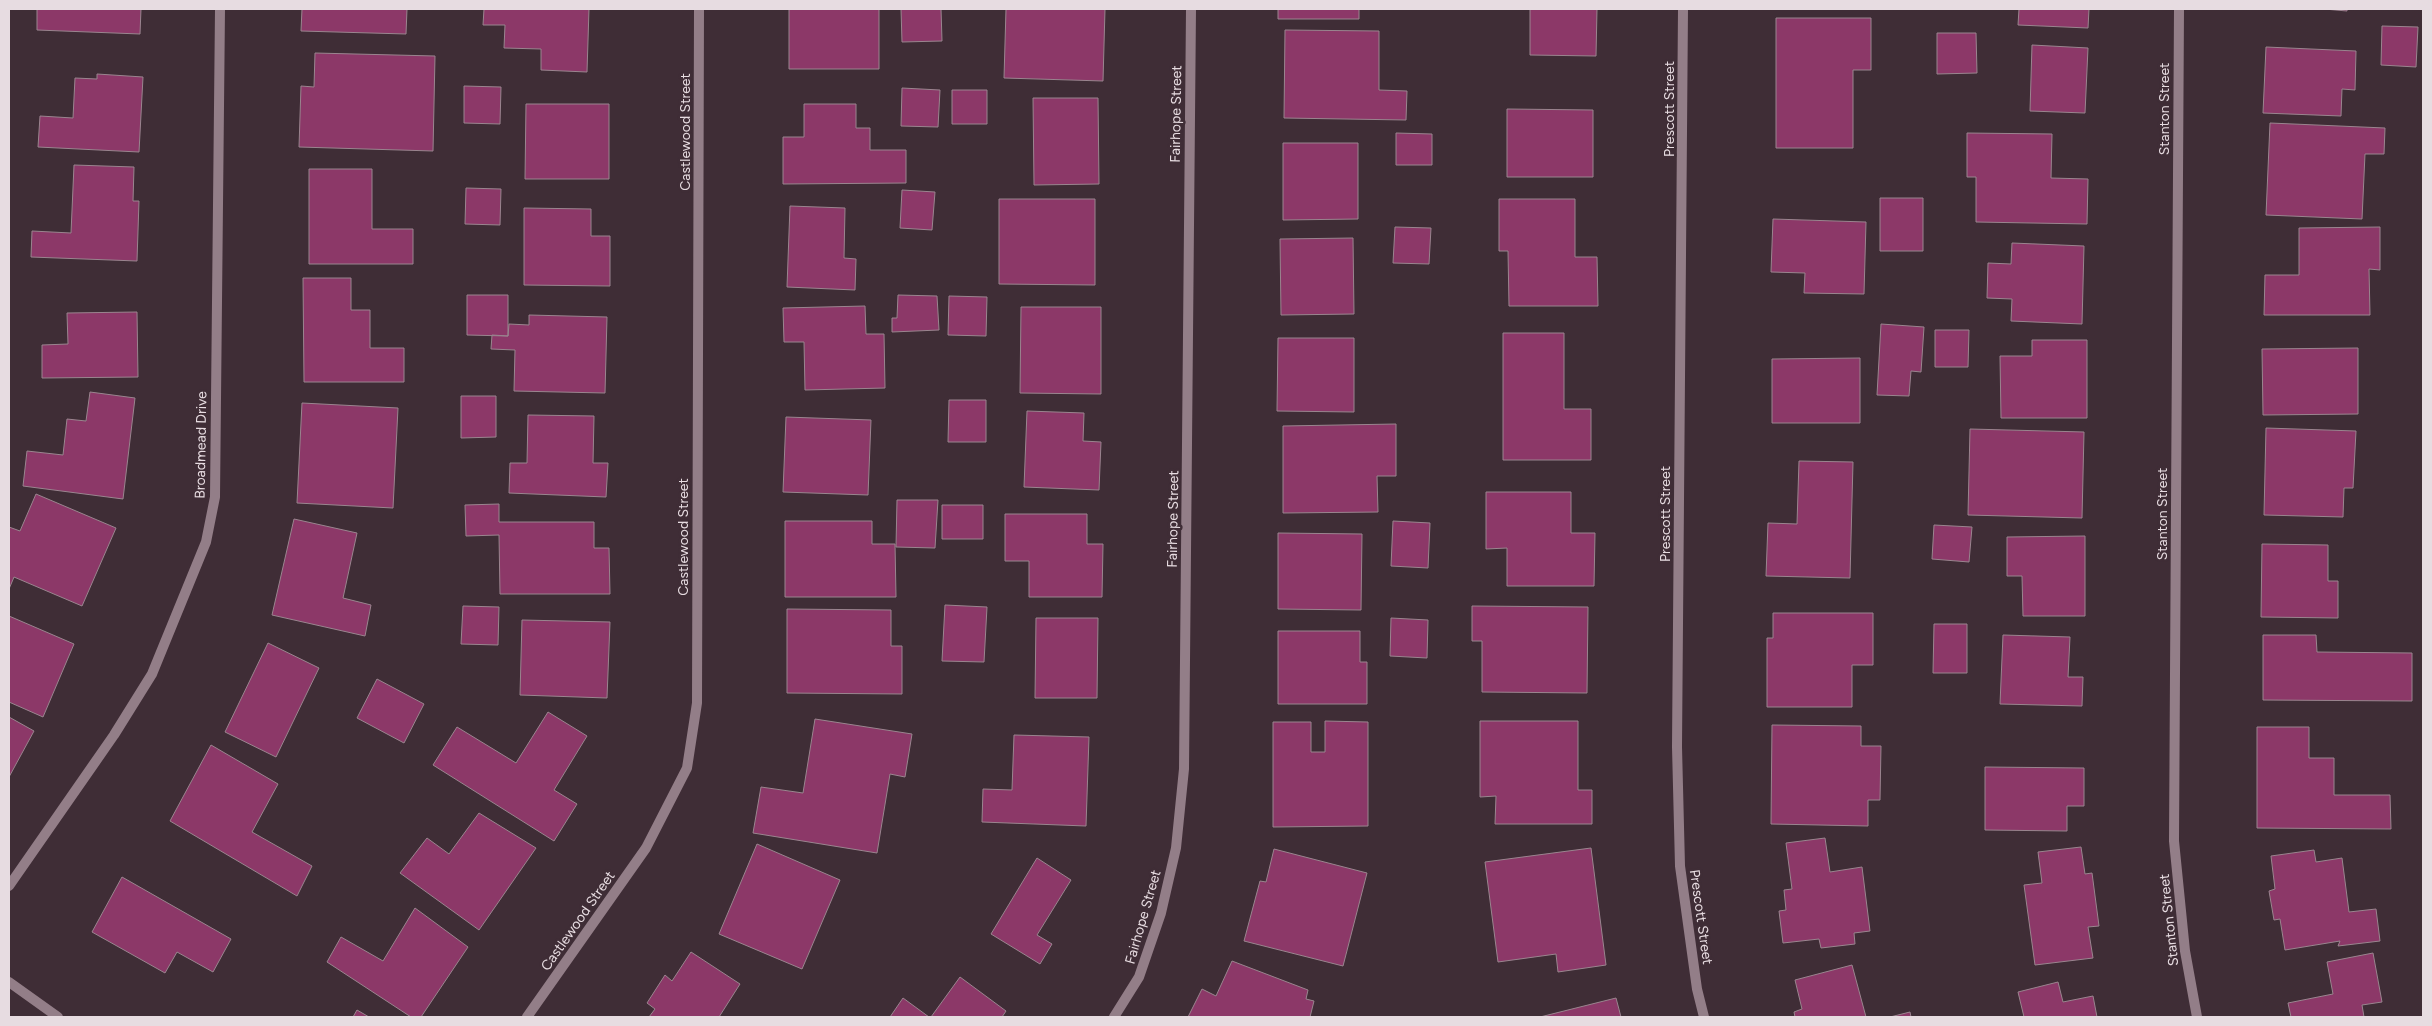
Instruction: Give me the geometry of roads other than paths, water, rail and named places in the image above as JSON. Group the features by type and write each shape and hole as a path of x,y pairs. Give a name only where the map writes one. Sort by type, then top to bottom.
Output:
{"street":[{"name":"Broadmead Drive","path":"9,886 114,735 152,674 206,542 215,497 220,9"},
{"name":"Castlewood Street","path":"527,1017 646,848 686,768 697,703 699,9"},
{"name":"Fairhope Street","path":"1114,1017 1139,977 1161,913 1176,848 1184,768 1191,9"},
{"name":"Prescott Street","path":"1683,9 1677,757 1680,866 1697,989 1704,1017"},
{"name":"Stanton Street","path":"2179,9 2174,841 2185,951 2197,1017"},
{"path":"9,982 58,1017"}]}
